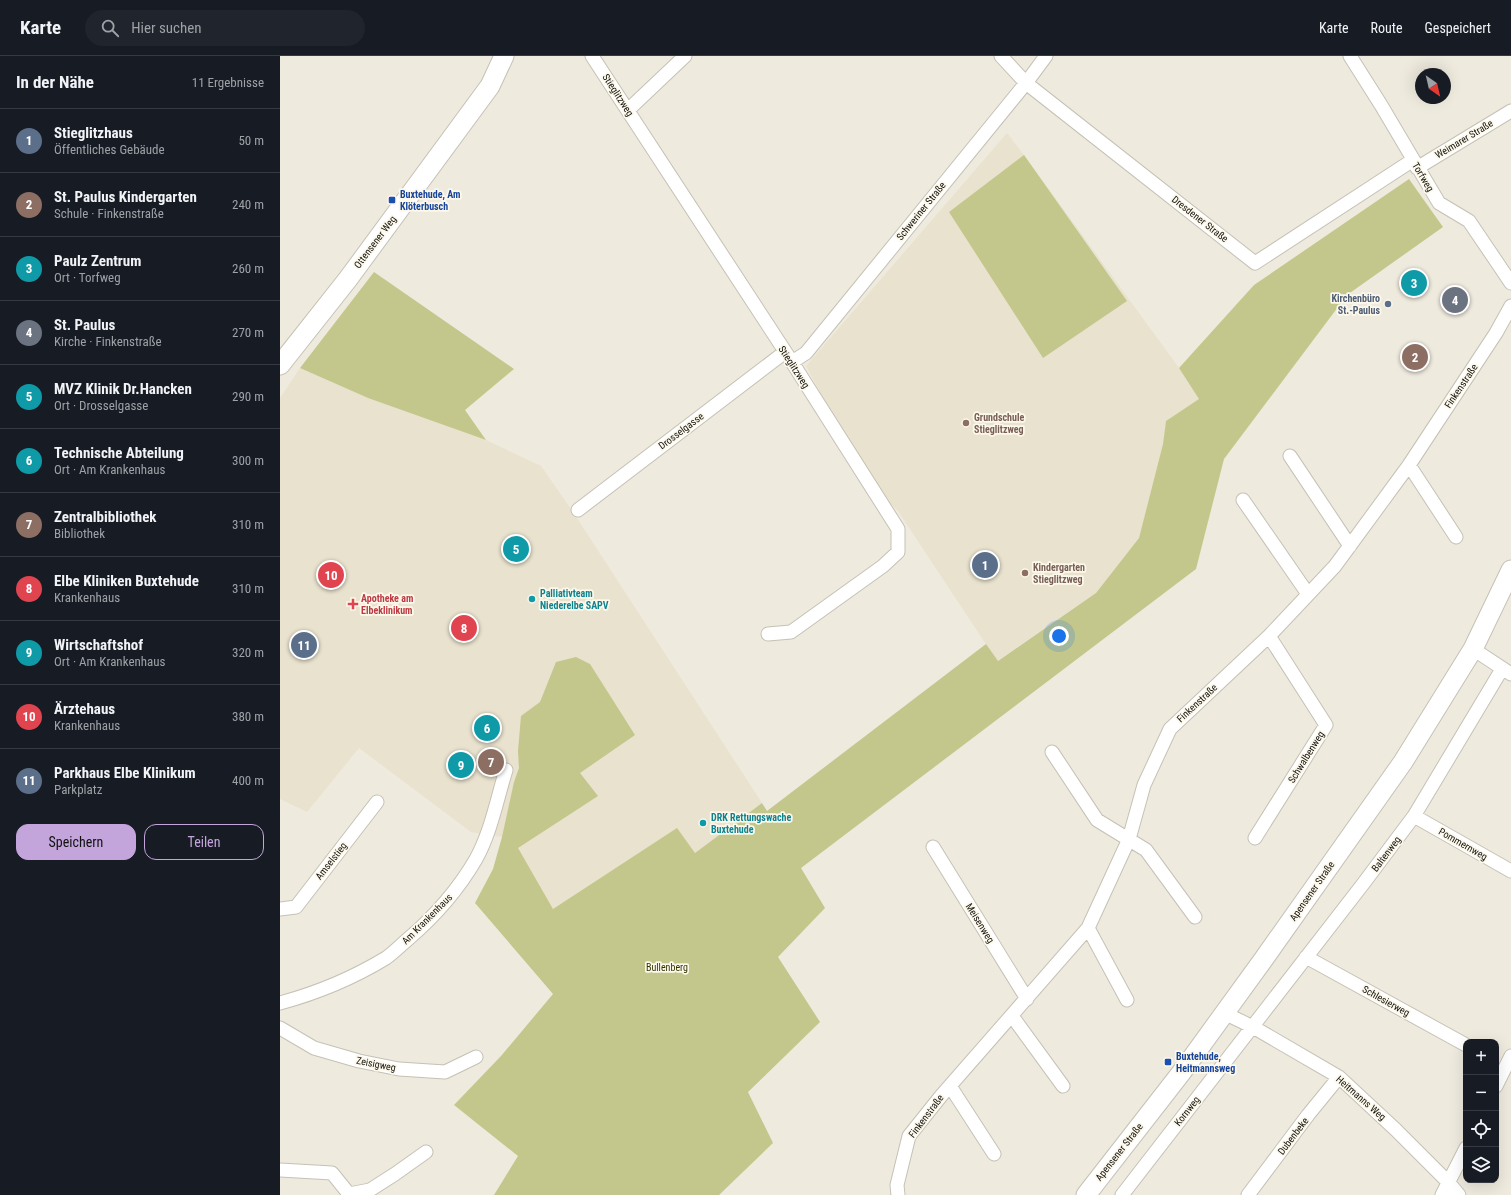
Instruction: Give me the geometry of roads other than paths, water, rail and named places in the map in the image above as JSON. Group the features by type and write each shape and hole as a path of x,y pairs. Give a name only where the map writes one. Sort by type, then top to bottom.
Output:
{"main road":[{"name":"Ottensener Weg","path":"280,365 348,279 485,93 490,86 504,56"},
{"name":"Apensener Straße","path":"1086,1195 1224,1014 1403,762 1473,649 1511,570"}],"street":[{"name":"Stieglitzweg","path":"592,56 898,529 898,552 882,566 791,632 768,634"},
{"path":"628,110 684,56"},
{"name":"Dresdener Straße","path":"1001,56 1026,83 1255,263 1415,164"},
{"name":"Schweriner Straße","path":"788,357 806,353 1026,83 1046,56"},
{"name":"Torfweg","path":"1350,56 1381,104 1439,203 1469,221 1511,283"},
{"name":"Weimarer Straße","path":"1415,164 1511,111"},
{"name":"Finkenstraße","path":"898,1195 897,1186 909,1136 950,1086 1088,928 1129,839 1144,786 1170,729 1270,636 1335,566 1409,465 1496,333 1511,306"},
{"name":"Drosselgasse","path":"578,510 788,357"},
{"path":"1290,456 1350,546"},
{"path":"1409,465 1456,537"},
{"path":"1243,500 1308,594"},
{"name":"Schwalbenweg","path":"1255,838 1326,725 1270,636"},
{"path":"1473,649 1506,671"},
{"name":"Baltenweg","path":"1253,1027 1414,816 1506,671"},
{"path":"1052,752 1097,820 1146,850 1195,917"},
{"name":"Am Krankenhaus","path":"280,1003 307,996 388,957 421,928 452,895 476,859 486,835 506,770"},
{"name":"Amselstieg","path":"280,909 296,907 377,802"},
{"name":"Pommernweg","path":"1414,816 1511,871"},
{"name":"Meisenweg","path":"933,847 1027,999"},
{"path":"1088,928 1127,1000"},
{"name":"Schlesierweg","path":"1306,957 1463,1043"},
{"name":"Heitmanns Weg","path":"1224,1014 1253,1027 1339,1077 1449,1182 1459,1195"},
{"path":"1012,1016 1063,1086"},
{"name":"Kornweg","path":"1122,1195 1253,1027"},
{"name":"Zeisigweg","path":"280,1028 314,1048 359,1061 399,1069 446,1072 476,1057"},
{"path":"1499,1077 1504,1061"},
{"name":"Dubenbeke","path":"1248,1195 1308,1115 1339,1077"},
{"name":"Finkenstraße","path":"950,1086 994,1154"},
{"path":"280,1170 332,1173 348,1195 370,1190 426,1152"},
{"path":"1442,1195 1463,1154"}],"place":[{"name":"Buxtehude, Am Klöterbusch","path":"392,200"},
{"name":"Paulz Zentrum","path":"1414,283"},
{"name":"St. Paulus","path":"1455,300"},
{"name":"Kirchenbüro St.-Paulus","path":"1388,304"},
{"name":"St. Paulus Kindergarten","path":"1415,357"},
{"name":"Grundschule Stieglitzweg","path":"966,423"},
{"name":"MVZ Klinik Dr.Hancken","path":"516,549"},
{"name":"Stieglitzhaus","path":"985,565"},
{"name":"Kindergarten Stieglitzweg","path":"1025,573"},
{"name":"Ärztehaus","path":"331,575"},
{"name":"Palliativteam Niederelbe SAPV","path":"532,599"},
{"name":"Apotheke am Elbeklinikum","path":"353,604"},
{"name":"Elbe Kliniken Buxtehude","path":"464,628"},
{"name":"Parkhaus Elbe Klinikum","path":"304,645"},
{"name":"Technische Abteilung","path":"487,728"},
{"name":"Zentralbibliothek","path":"491,762"},
{"name":"Wirtschaftshof","path":"461,765"},
{"name":"DRK Rettungswache Buxtehude","path":"703,823"},
{"name":"Buxtehude, Heitmannsweg","path":"1168,1062"}],"park label":[{"name":"Bullenberg","path":"667,967"}]}
